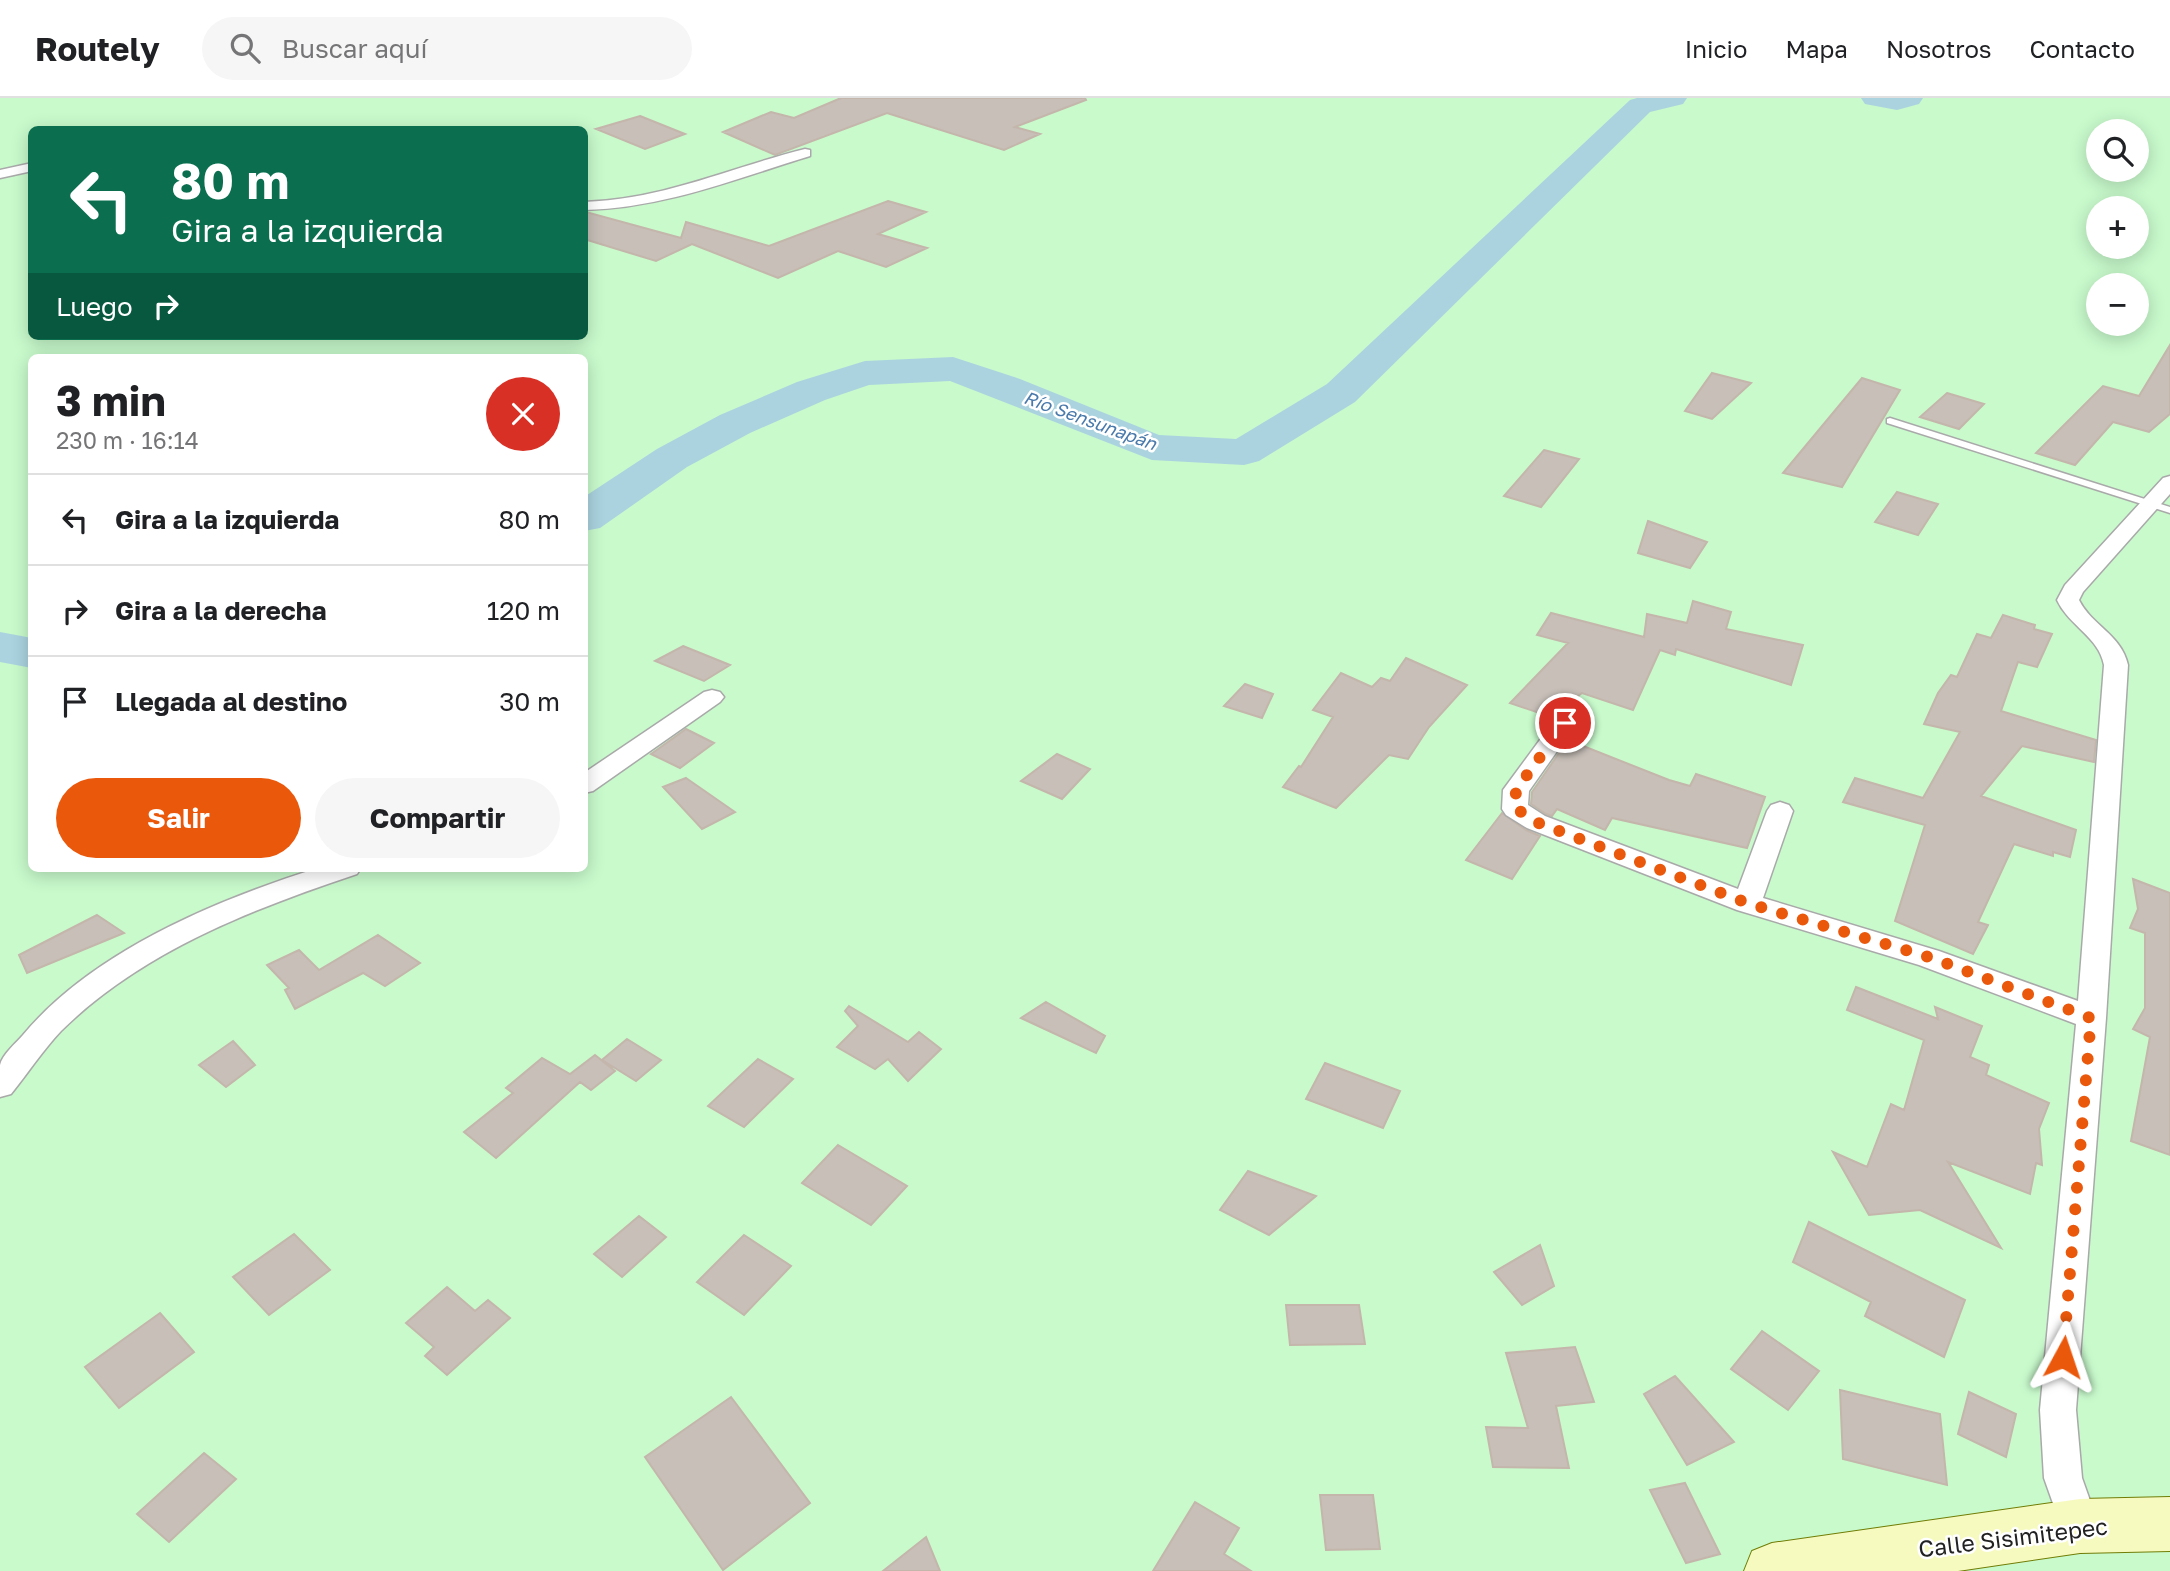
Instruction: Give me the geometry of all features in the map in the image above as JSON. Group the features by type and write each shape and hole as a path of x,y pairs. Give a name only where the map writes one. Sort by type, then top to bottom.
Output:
{"street":[{"path":"588,206 639,203 681,194 805,153"},
{"path":"0,174 28,168"},
{"path":"2080,1526 2063,1478 2059,1409 2091,1018 2115,652 2107,640 2072,612 2068,600 2073,590 2160,507 2170,482"},
{"path":"588,782 712,697"},
{"path":"1565,723 1516,790 1515,808 1536,822 1747,903 1929,957 2091,1018"},
{"path":"1747,903 1780,811"},
{"path":"0,1085 51,1024 121,969 207,921 274,891 335,872"},
{"name":"Calle Sisimitepec","path":"1772,1571 2080,1526 2170,1524"}],"lane":[{"path":"1889,421 2160,507"}],"green space":[{"path":"0,98 2170,98 2170,1571 0,1571"}],"building":[{"path":"841,98 1086,100 1015,127 1040,134 1004,150 887,113 775,155 723,132 771,112 794,118"},
{"path":"640,116 685,134 645,149 596,129"},
{"path":"888,201 926,212 878,234 927,248 886,267 838,251 778,278 692,244 656,261 588,240 588,213 681,238 686,222 769,246"},
{"path":"2170,345 2170,414 2149,432 2113,422 2075,465 2036,453 2103,386 2139,396"},
{"path":"1712,373 1751,383 1712,419 1685,411"},
{"path":"1862,378 1900,390 1842,487 1783,473"},
{"path":"1947,393 1984,404 1959,429 1920,417"},
{"path":"1544,450 1579,459 1541,507 1504,496"},
{"path":"1897,492 1938,504 1918,535 1875,522"},
{"path":"1648,521 1707,542 1690,568 1638,553"},
{"path":"1693,601 1731,612 1726,629 1803,645 1791,685 1676,649 1675,655 1660,650 1633,710 1582,693 1551,717 1510,703 1568,643 1537,635 1551,613 1644,637 1647,614 1687,623"},
{"path":"2003,615 2035,625 2034,629 2052,634 2037,667 2018,662 2001,711 2096,740 2094,762 2022,746 1981,796 2076,830 2070,857 2053,852 2053,856 2014,844 1978,922 1988,925 1973,954 1895,921 1925,825 1843,802 1855,778 1923,798 1960,732 1924,724 1938,693 1951,675 1957,677 1977,634 1991,638"},
{"path":"683,646 730,665 704,681 655,661"},
{"path":"1406,658 1467,685 1429,727 1408,759 1389,755 1336,808 1283,787 1299,766 1301,767 1333,717 1313,710 1341,673 1372,687 1381,678 1390,681"},
{"path":"1245,684 1273,694 1262,718 1224,706"},
{"path":"686,729 714,743 680,768 651,754"},
{"path":"1568,740 1669,780 1690,786 1696,774 1765,797 1747,848 1612,818 1605,830 1557,809 1552,816 1546,814 1531,804 1532,792"},
{"path":"1057,754 1090,769 1062,799 1021,781"},
{"path":"686,778 735,812 702,829 663,787"},
{"path":"1502,813 1526,830 1540,836 1512,879 1466,860"},
{"path":"2133,879 2170,893 2170,1155 2131,1141 2150,1037 2133,1029 2145,1008 2145,933 2130,928 2138,909"},
{"path":"97,915 124,933 27,973 19,955"},
{"path":"378,935 420,963 385,986 363,973 295,1009 285,990 289,988 267,965 299,950 319,970"},
{"path":"1856,987 1938,1019 1935,1007 1982,1026 1970,1057 1989,1065 1986,1075 2049,1103 2039,1129 2042,1165 2036,1163 2030,1194 1948,1162 2001,1248 1920,1210 1869,1215 1833,1152 1867,1167 1891,1104 1904,1110 1924,1040 1847,1010"},
{"path":"1046,1002 1105,1036 1096,1053 1021,1018"},
{"path":"849,1006 908,1042 919,1032 941,1049 908,1081 888,1059 875,1069 837,1047 858,1026 845,1011"},
{"path":"627,1039 661,1060 636,1081 602,1060"},
{"path":"233,1041 255,1065 226,1087 199,1065"},
{"path":"595,1055 615,1071 591,1090 580,1082 496,1158 464,1132 513,1093 506,1088 542,1058 570,1074"},
{"path":"758,1059 793,1079 744,1127 708,1106"},
{"path":"1325,1063 1400,1091 1383,1128 1306,1099"},
{"path":"838,1145 907,1186 871,1225 802,1183"},
{"path":"1248,1171 1316,1196 1269,1235 1220,1210"},
{"path":"639,1216 666,1237 622,1277 594,1254"},
{"path":"1809,1222 1965,1300 1944,1357 1865,1316 1871,1302 1793,1262"},
{"path":"294,1234 330,1270 269,1315 233,1277"},
{"path":"744,1235 791,1266 744,1315 697,1282"},
{"path":"1540,1245 1554,1286 1522,1305 1494,1272"},
{"path":"447,1287 475,1311 488,1300 510,1318 447,1375 425,1356 434,1347 406,1323"},
{"path":"1286,1305 1359,1305 1365,1344 1290,1345"},
{"path":"160,1313 194,1352 119,1408 85,1367"},
{"path":"1762,1331 1819,1371 1788,1410 1731,1369"},
{"path":"1575,1347 1594,1402 1556,1406 1569,1468 1493,1467 1486,1427 1528,1428 1506,1353"},
{"path":"1675,1376 1734,1442 1687,1465 1644,1394"},
{"path":"1840,1390 1940,1414 1947,1485 1843,1459"},
{"path":"1969,1392 2016,1414 2006,1457 1958,1434"},
{"path":"731,1397 810,1503 723,1570 645,1457"},
{"path":"204,1453 236,1479 169,1542 137,1514"},
{"path":"1685,1483 1720,1554 1686,1563 1650,1490"},
{"path":"1320,1495 1373,1495 1380,1549 1326,1550"},
{"path":"1195,1502 1239,1528 1224,1554 1251,1571 1153,1571"},
{"path":"926,1537 940,1571 883,1571"}],"waterway":[{"name":"Río Sensunapán","path":"588,515 672,458 735,424 811,391 865,373 953,369 1006,387 1152,447 1244,452 1341,393 1640,106 1673,98"},
{"name":"Río Sensunapán","path":"1875,98 1897,101 1909,98"},
{"name":"Río Sensunapán","path":"0,647 28,652"}],"route":[{"path":"1565,723 1516,790 1515,808 1536,822 1747,903 1929,957 2091,1018 2063,1357"}]}
